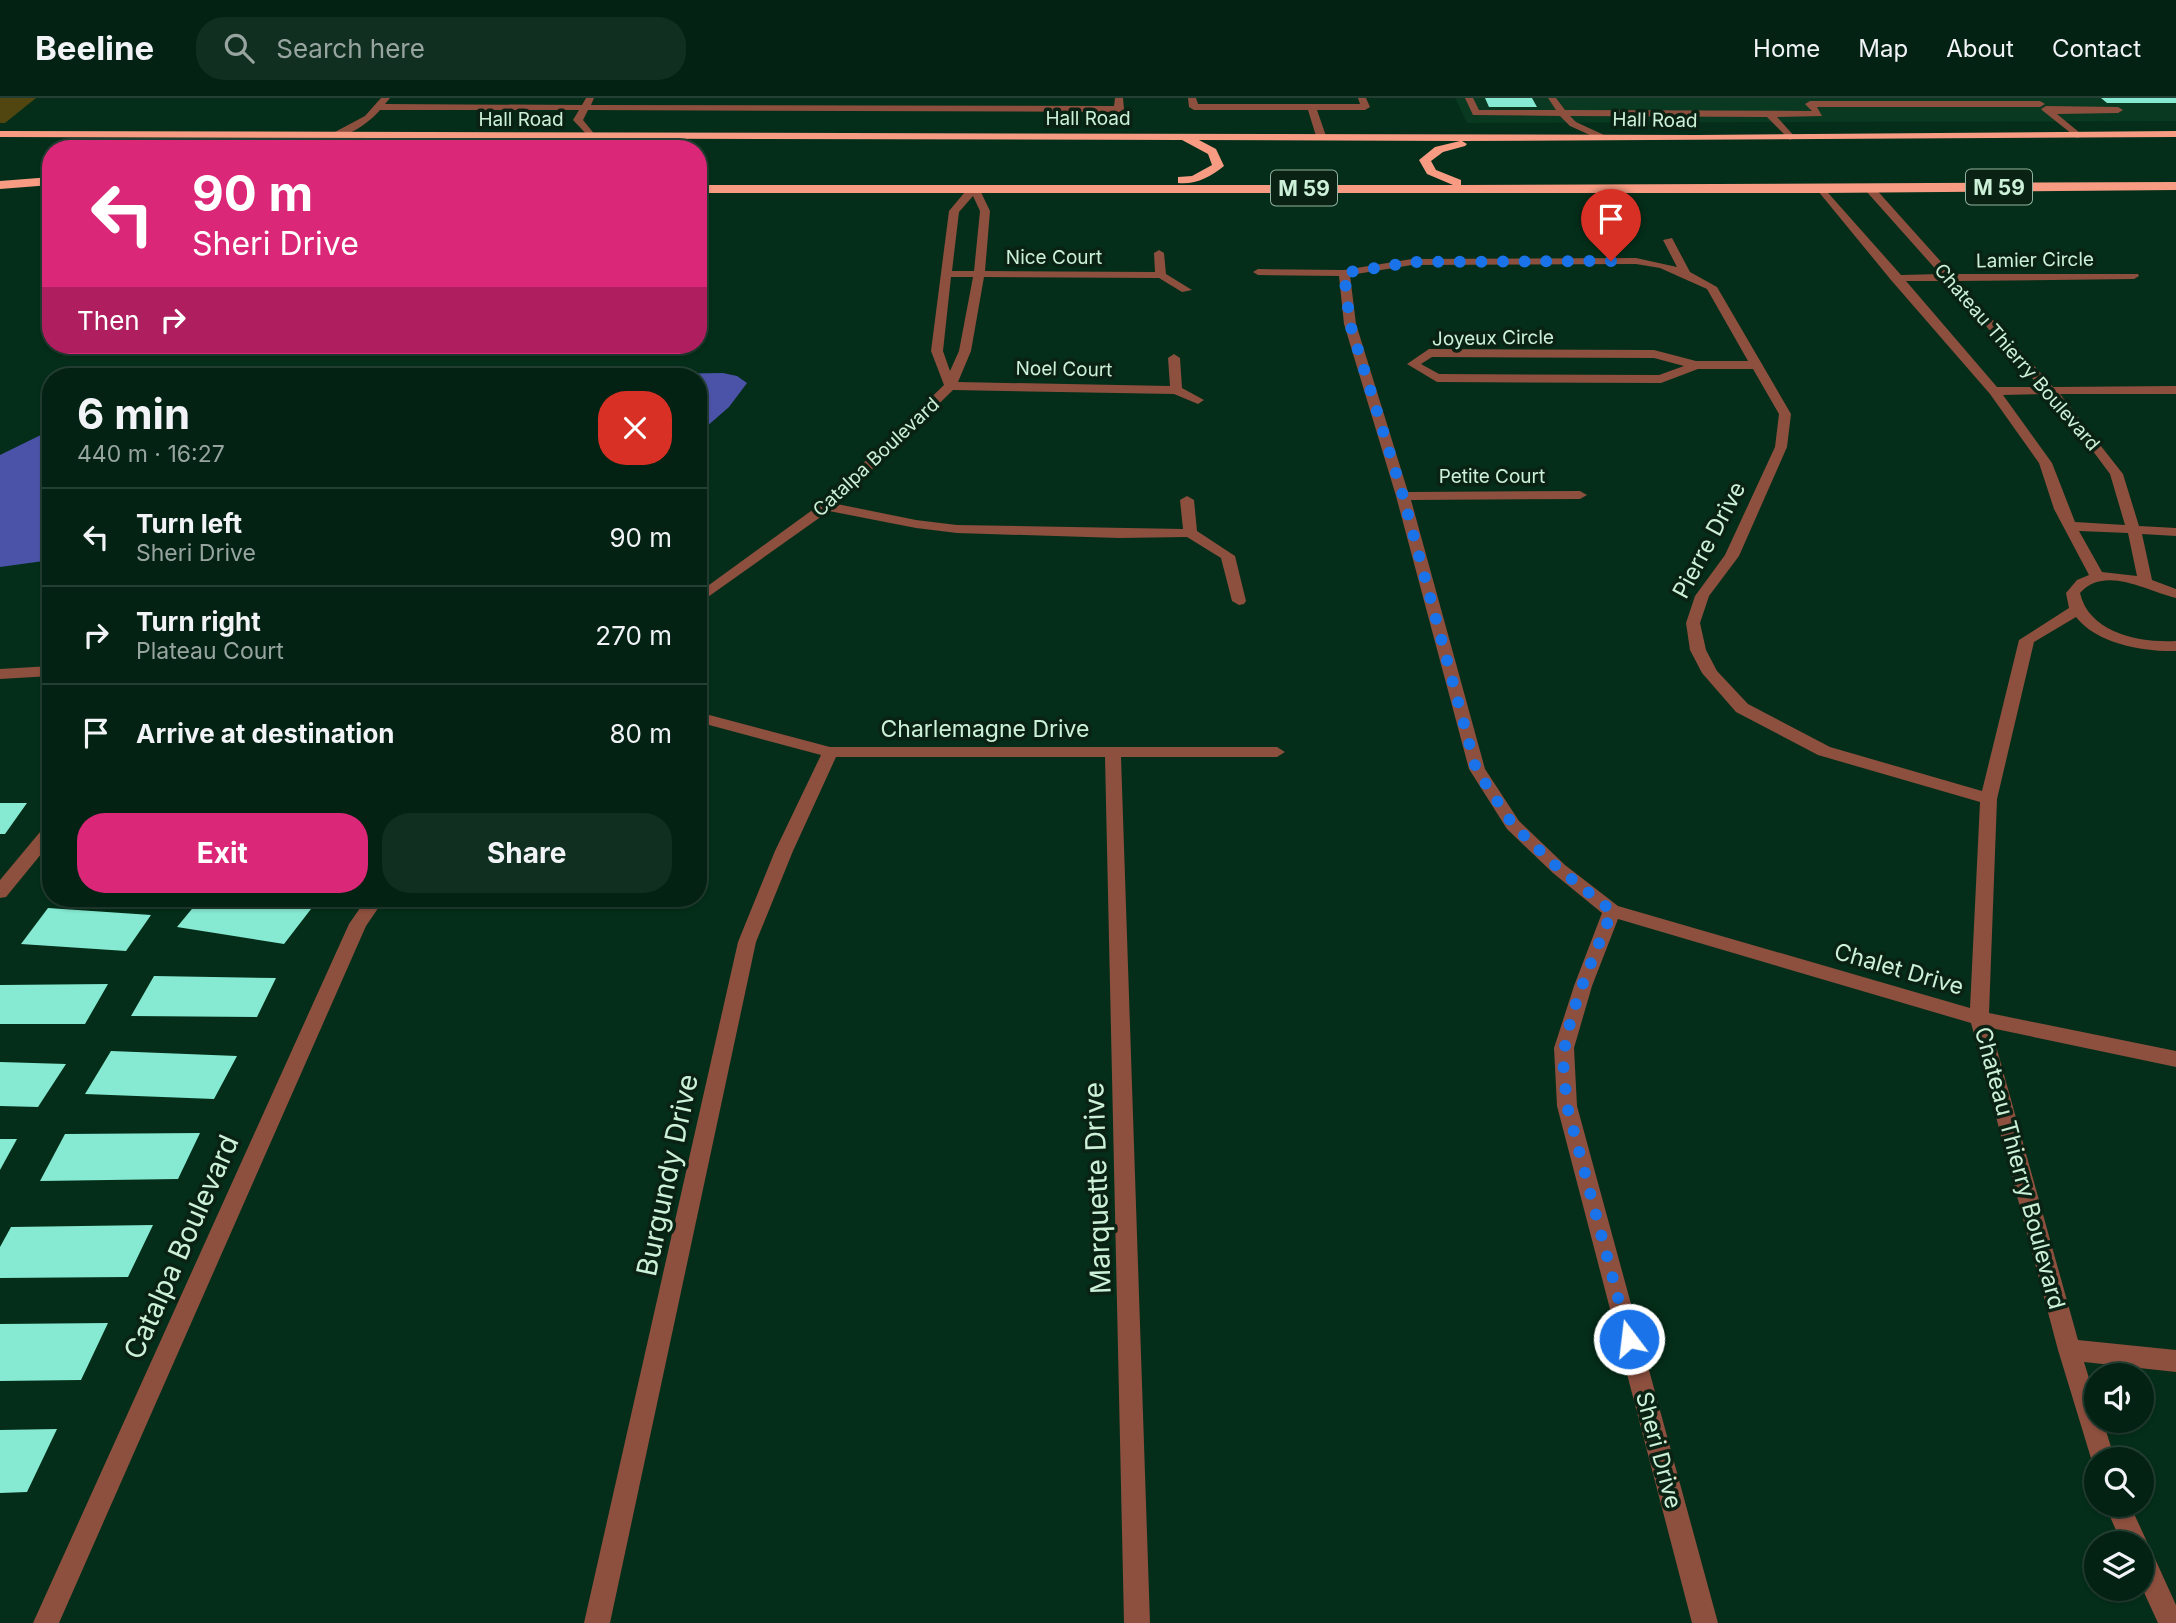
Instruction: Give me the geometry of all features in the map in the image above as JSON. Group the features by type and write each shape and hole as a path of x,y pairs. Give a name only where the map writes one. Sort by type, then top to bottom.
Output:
{"highway":[{"name":"Hall Road","path":"0,134 1697,138 2176,134"},
{"path":"318,140 319,135"},
{"path":"974,188 1195,179 1218,166 1211,148 1174,135"},
{"path":"579,140 591,136"},
{"path":"1478,187 1440,177 1425,164 1426,157 1439,149 1461,144 1659,145 1697,138"},
{"path":"0,187 42,182"},
{"name":"M 59","path":"707,189 1870,189 2176,186"},
{"path":"0,187 42,189"}],"street":[{"path":"336,135 368,118 386,98"},
{"path":"379,107 587,103 1119,109 1119,98"},
{"path":"1192,98 1194,107 1312,108 1365,107 1362,98"},
{"path":"1469,98 1476,113 1762,111 1819,114 1810,104 1815,101 2036,101 2077,135"},
{"path":"1552,98 1573,124 1601,137"},
{"path":"587,103 578,120 591,136"},
{"path":"1312,108 1321,136"},
{"path":"2049,111 2118,110"},
{"path":"1762,111 1790,137"},
{"name":"Catalpa Boulevard","path":"707,593 827,506 950,386 965,351 979,274 985,211 974,188 954,211 937,351 950,386"},
{"name":"Chateau Thierry Boulevard","path":"1822,189 1895,278 1994,391 2045,463 2070,527 2098,579"},
{"name":"Chateau Thierry Boulevard","path":"1870,189 2076,420 2116,474 2134,531 2145,582"},
{"name":"Pierre Drive","path":"1668,240 1686,274 1711,287 1759,365 1785,414 1781,447 1732,556 1702,596 1693,623 1698,650 1710,673 1742,708 1824,751 1989,799"},
{"path":"1158,253 1161,275 1186,290"},
{"path":"1258,272 1344,273 1412,262 1636,261 1662,265 1686,274"},
{"path":"1344,273 1350,324 1403,496 1476,769 1513,825 1559,869 1612,911"},
{"name":"Nice Court","path":"947,274 1161,275"},
{"name":"Lamier Circle","path":"1895,278 2134,276"},
{"name":"Joyeux Circle","path":"1696,365 1661,379 1437,378 1413,364 1429,353 1654,354 1696,365 1759,365"},
{"path":"1174,358 1176,390"},
{"name":"Noel Court","path":"950,386 1176,390 1198,400"},
{"path":"1994,391 2176,390"},
{"name":"Petite Court","path":"1403,496 1580,495"},
{"path":"1187,500 1190,533"},
{"path":"827,506 916,524 957,529 1119,534 1190,533 1228,556 1239,601"},
{"path":"2070,527 2176,532"},
{"path":"2176,594 2145,582 2112,576 2086,580 2073,593 2077,610 2098,628 2130,642 2176,646"},
{"name":"Chateau Thierry Boulevard","path":"2077,610 2026,640 1989,799 1979,1018 2069,1350 2099,1447"},
{"path":"0,674 42,672"},
{"name":"Charlemagne Drive","path":"707,719 830,752 1277,752"},
{"name":"Burgundy Drive","path":"597,1623 747,942 784,851 830,752"},
{"name":"Marquette Drive","path":"1114,752 1137,1623"},
{"path":"0,892 42,841"},
{"name":"Catalpa Boulevard","path":"46,1623 358,924 370,907"},
{"name":"Chalet Drive","path":"1612,911 1979,1018 2176,1059"},
{"name":"Sheri Drive","path":"1612,911 1583,986 1564,1048 1567,1106 1705,1623"},
{"path":"2069,1350 2176,1361"},
{"path":"2154,1585 2172,1623"}],"shaded area":[{"path":"0,98 36,98 5,123 0,123"},
{"path":"1455,98 2176,98 2176,121 1467,123"},
{"path":"707,373 737,376 747,383 729,407 707,426"},
{"path":"42,434 42,561 0,567 0,455"}],"building":[{"path":"1485,98 1532,98 1537,107 1489,107"},
{"path":"2101,98 2176,98 2176,103 2107,103"},
{"path":"0,803 27,803 5,834 0,834"},
{"path":"194,907 311,909 284,944 177,927"},
{"path":"48,908 151,915 126,951 21,944"},
{"path":"154,976 276,978 257,1017 131,1016"},
{"path":"108,984 85,1024 0,1024 0,985"},
{"path":"111,1051 237,1056 214,1099 85,1094"},
{"path":"0,1062 66,1064 38,1107 0,1106"},
{"path":"200,1133 178,1179 40,1181 65,1134"},
{"path":"0,1139 17,1139 0,1170"},
{"path":"153,1225 128,1277 0,1278 0,1247 11,1227"},
{"path":"108,1323 81,1380 0,1381 0,1324"},
{"path":"57,1429 27,1492 0,1493 0,1430"}],"route":[{"path":"1611,261 1412,262 1344,273 1350,324 1403,496 1476,769 1513,825 1559,869 1612,911 1583,986 1564,1048 1567,1106 1629,1339"}]}
